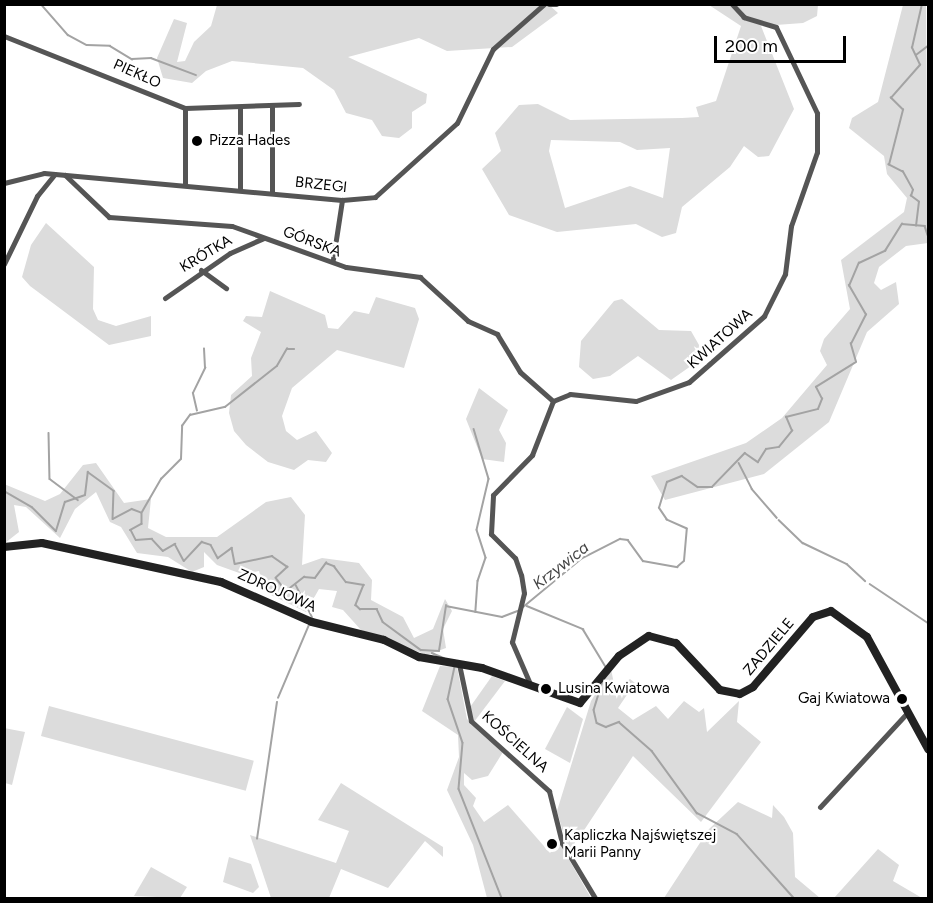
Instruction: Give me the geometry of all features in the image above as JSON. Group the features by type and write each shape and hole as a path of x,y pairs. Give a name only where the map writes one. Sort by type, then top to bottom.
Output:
{"street":[{"path":"546,4 556,4"},
{"name":"BRZEGI","path":"4,183 55,174 240,188 342,200 383,194 419,163 457,123 493,49 546,4"},
{"name":"KWIATOWA","path":"553,401 570,394 636,401 689,382 764,316 781,286 791,226 817,152 817,113 776,27 744,17 732,4"},
{"name":"PIEKŁO","path":"4,36 185,108 240,109 299,104"},
{"path":"272,106 272,191"},
{"path":"184,183 185,108"},
{"path":"240,109 240,188"},
{"path":"4,264 37,196 55,174"},
{"name":"GÓRSKA","path":"64,175 109,217 232,226 333,259 345,267 404,271 425,280 468,321 497,334 520,372 553,401"},
{"path":"333,259 342,200"},
{"name":"KRÓTKA","path":"165,298 201,270 263,238"},
{"path":"201,270 226,288"},
{"path":"533,686 512,642 521,603 519,565 492,534 489,509 497,489 532,455 553,401"},
{"name":"ZDROJOWA","path":"4,547 42,543 202,577 312,622 384,640 419,657 459,664 533,686"},
{"name":"ZADZIELE","path":"533,686 583,702 619,656 638,640 658,636 676,644 720,690 740,694 753,687 813,617 831,612 867,637 906,714 928,749"},
{"name":"KOŚCIELNA","path":"459,664 471,721 549,791 562,843 595,898"},
{"path":"819,807 906,714"}],"shaded area":[{"path":"548,4 558,13 512,47 447,51 419,38 348,57 427,94 426,103 412,112 412,128 399,138 382,136 372,120 346,113 334,90 303,68 232,61 206,71 192,83 163,78 157,58 174,19 187,23 177,62 185,61 194,42 211,26 217,5"},
{"path":"709,5 818,5 817,16 803,23 761,26 794,109 769,156 758,157 744,146 730,167 682,207 676,233 662,237 636,224 557,232 509,215 482,169 501,151 495,133 519,105 538,104 570,120 699,117 696,107 716,101 741,26","holes":["551,140 620,142 637,150 670,148 663,198 630,186 565,208 549,151"]},
{"path":"903,5 926,5 928,243 906,246 879,267 874,283 881,290 896,282 899,304 867,332 829,422 764,474 665,500 651,476 746,443 782,418 827,365 820,351 824,339 850,309 841,260 904,212 907,198 887,174 884,156 849,128 852,118 878,102"},
{"path":"46,223 94,267 93,309 98,320 116,326 151,316 151,336 109,345 30,286 22,277 31,245"},
{"path":"270,291 325,315 328,328 338,329 354,311 369,314 376,297 415,308 419,319 404,368 337,350 292,388 282,416 286,431 297,440 316,431 332,453 326,462 308,460 294,470 268,462 246,445 234,431 229,413 231,395 252,376 251,358 261,332 243,321 246,316 262,317"},
{"path":"622,299 659,330 691,331 699,345 698,361 671,380 638,356 610,376 593,379 579,367 581,341 614,301"},
{"path":"479,388 508,410 499,430 506,443 504,462 482,459 466,419"},
{"path":"96,463 124,503 151,499 148,528 166,537 217,537 266,502 291,497 305,515 302,565 322,558 359,563 372,580 371,600 403,617 414,638 433,629 445,599 452,611 443,629 446,648 427,655 361,630 343,610 332,607 337,591 319,589 306,612 265,592 259,571 242,574 217,565 204,552 204,567 192,572 168,557 137,553 121,527 110,522 96,492 75,509 60,538 26,507 14,505 19,532 5,543 4,484 45,501 60,494 83,465"},
{"path":"440,666 457,667 467,719 503,752 488,776 472,780 464,773 464,785 476,798 473,806 484,822 508,805 550,853 559,842 591,898 487,898 473,845 447,790 459,757 458,735 422,711"},
{"path":"611,669 615,689 630,679 635,683 618,708 633,720 656,706 668,719 684,701 699,712 704,708 707,732 739,701 737,722 761,742 701,822 633,756 569,853 557,811 591,701"},
{"path":"492,676 505,681 474,722 468,710"},
{"path":"49,706 254,761 246,791 41,736"},
{"path":"567,707 583,719 570,763 545,749"},
{"path":"4,728 25,732 12,785 5,783"},
{"path":"341,783 443,847 443,857 425,841 388,888 341,869 329,898 271,898 250,835 336,863 349,831 318,820"},
{"path":"738,802 772,818 773,805 784,817 793,833 795,877 820,898 664,898 709,829"},
{"path":"878,849 899,865 893,881 922,898 834,898"},
{"path":"229,857 251,864 259,887 253,893 223,882"},
{"path":"151,867 187,887 180,898 134,896"}],"waterway":[{"path":"41,4 68,35 87,45 110,46 132,59 151,58 196,75"},
{"name":"Krzywica","path":"916,226 919,202 911,196 913,190 903,172 889,165 903,110 891,98 920,65 912,48 922,4"},
{"path":"916,55 928,46"},
{"name":"Krzywica","path":"522,608 581,559 620,539 628,540 643,561 677,567 684,561 687,529 667,520 659,508 667,482 682,476 698,487 712,487 745,453 758,462 766,449 779,447 792,431 786,417 818,409 822,399 816,387 856,362 851,344 866,315 849,286 859,263 885,251 902,224 925,226 928,235"},
{"path":"197,411 193,393 205,368 204,349"},
{"path":"142,512 161,479 181,459 182,426 190,415 225,407 277,366 287,349 294,349"},
{"path":"474,429 489,479 477,530 486,558 478,581 476,612"},
{"path":"49,433 50,479 78,500"},
{"path":"739,463 752,489 777,518"},
{"name":"Krzywica","path":"4,491 32,507 56,531 65,502 85,495 88,472 114,491 113,519 132,509 140,512"},
{"name":"Krzywica","path":"142,513 142,524 131,530 136,540 152,539 163,551 175,544 184,561 202,542 211,545 218,558 232,548 235,564 272,556 288,567 276,578 286,591 304,577 315,578 326,563 334,566 346,582 364,585 356,605 360,609 377,609 383,622 421,650 439,651 446,606 502,617 518,611"},
{"path":"779,520 803,543 847,564 865,581"},
{"path":"870,584 928,623"},
{"path":"296,585 312,617"},
{"path":"527,606 583,629 606,667"},
{"path":"278,698 309,625"},
{"path":"432,653 444,658"},
{"path":"455,667 448,699 463,743 459,789 502,898"},
{"path":"603,681 594,710 597,723 606,727 619,722 652,751 697,813 737,834 794,898"},
{"path":"257,839 277,702"}],"place":[{"name":"Pizza Hades","path":"197,141"},
{"name":"Lusina Kwiatowa","path":"546,689"},
{"name":"Gaj Kwiatowa","path":"902,699"},
{"name":"Kapliczka Najświętszej Marii Panny","path":"552,844"}]}
